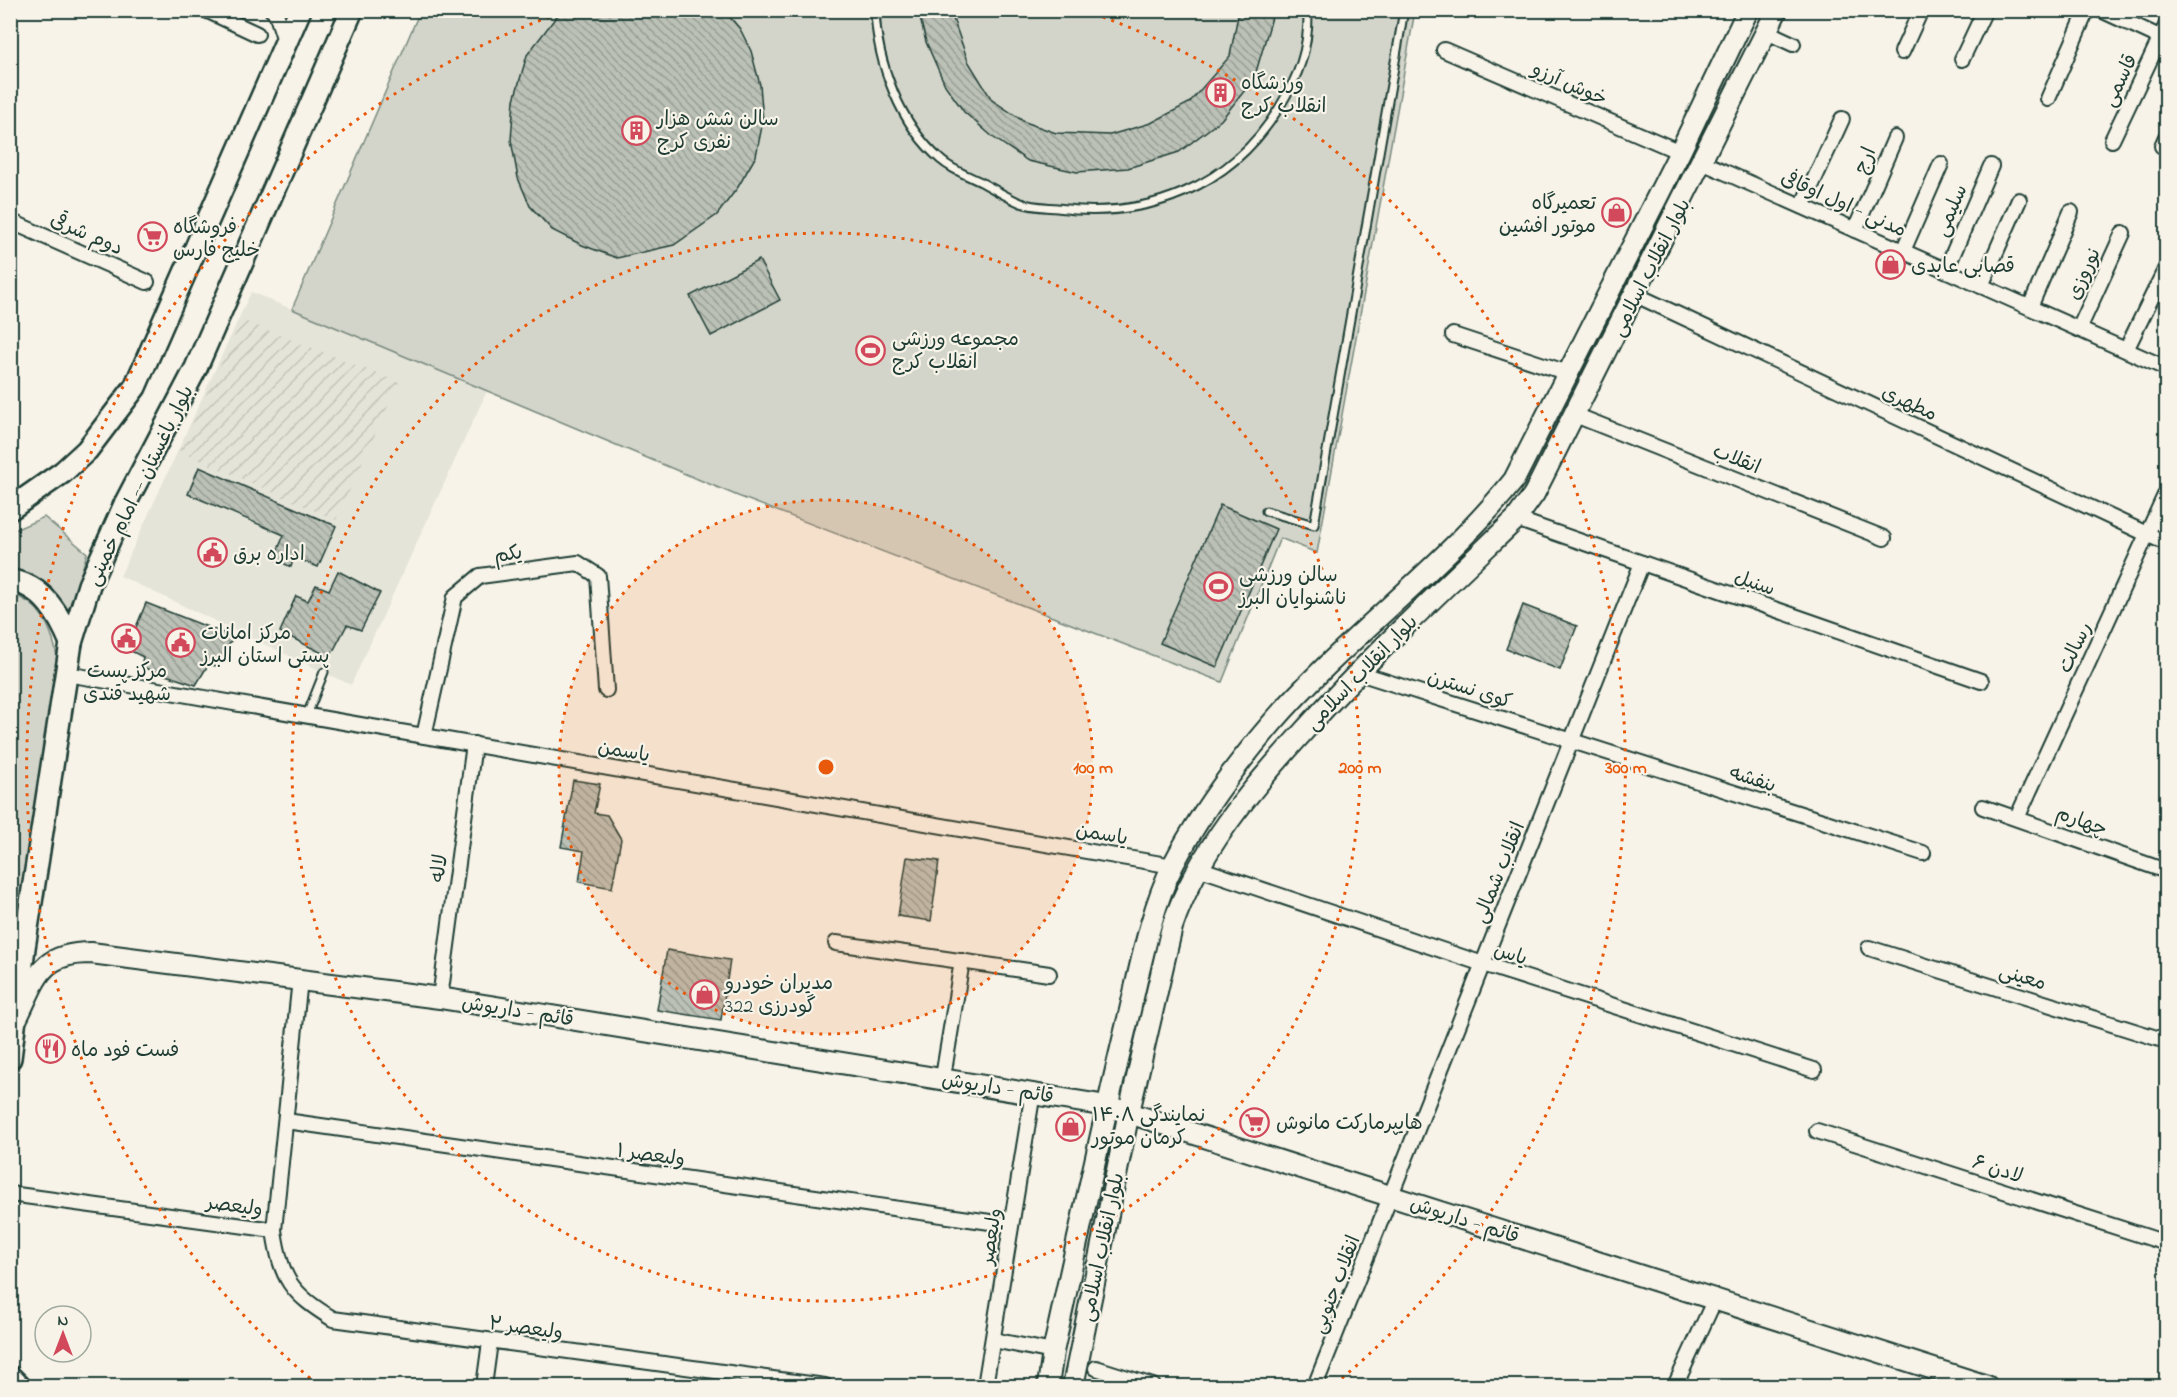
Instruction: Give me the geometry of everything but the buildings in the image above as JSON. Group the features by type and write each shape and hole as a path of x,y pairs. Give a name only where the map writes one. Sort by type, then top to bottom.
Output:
{"main road":[{"path":"10,509 87,450 135,387 300,10"},
{"name":"بلوار باغستان -- امام خمینی","path":"10,1058 71,643 89,585 105,547 196,368 352,10"},
{"name":"بلوار انقلاب اسلامی","path":"1048,1386 1053,1352 1107,1106 1144,954 1173,866 1210,804 1272,723 1330,660 1488,512 1514,480 1680,152 1748,10"},
{"name":"بلوار انقلاب اسلامی","path":"1073,1386 1129,1112 1172,927 1181,900 1198,868 1276,761 1356,672 1516,519 1534,494 1636,295 1777,10"},
{"path":"10,494 37,490"},
{"path":"10,581 19,582 36,592 59,615 71,643"},
{"path":"1173,866 1198,868"},
{"name":"قائم - داریوش","path":"13,1026 39,972 53,959 69,953 91,952 440,998 1033,1092 1129,1112 1987,1386"},
{"path":"10,1377 19,1386"}],"street":[{"path":"206,10 257,34"},
{"path":"272,10 276,13 285,44"},
{"path":"1902,52 1921,10"},
{"path":"1962,59 1985,10"},
{"path":"2048,99 2087,10"},
{"path":"2101,10 2118,14 2165,34"},
{"path":"1767,32 1793,44"},
{"name":"قاسمی","path":"2112,140 2165,34"},
{"name":"خوش آرزو","path":"1444,50 1680,152"},
{"path":"1802,206 1842,119"},
{"name":"ارج","path":"1856,230 1894,138"},
{"name":"مدنی - اول اوقافی","path":"1702,162 2166,368"},
{"path":"1904,251 1941,164"},
{"name":"سلیمی","path":"1946,270 1991,166"},
{"path":"1981,286 2019,200"},
{"path":"2030,307 2071,212"},
{"name":"دوم شرقی","path":"10,220 147,282"},
{"name":"نوروزی","path":"2079,329 2122,233"},
{"path":"2126,350 2166,268"},
{"name":"مطهری","path":"1636,295 2166,543"},
{"path":"1453,335 1568,373"},
{"name":"انقلاب","path":"1575,415 1884,538"},
{"name":"رسالت","path":"2018,818 2166,493"},
{"name":"سنبل","path":"1516,519 1981,681"},
{"name":"یکم","path":"424,736 455,597 480,576 578,563 598,576 606,690"},
{"name":"انقلاب شمالی","path":"1390,1196 1642,563"},
{"name":"کوی نسترن","path":"1356,672 1571,741"},
{"name":"یاسمن","path":"67,674 1173,866"},
{"name":"بنفشه","path":"1571,741 1923,853"},
{"name":"لاله","path":"440,998 474,744"},
{"name":"چهارم","path":"1983,807 2166,871"},
{"name":"یاس","path":"1198,868 1483,964 1814,1070"},
{"path":"836,943 1049,974"},
{"name":"معینی","path":"1869,948 2166,1041"},
{"path":"942,1077 962,961"},
{"name":"ولیعصر","path":"10,1194 274,1230 300,979"},
{"name":"ولیعصر","path":"985,1386 1033,1092"},
{"name":"ولیعصر ۱","path":"285,1121 1011,1226"},
{"name":"لادن ۶","path":"1817,1131 2166,1243"},
{"name":"انقلاب جنوبی","path":"1315,1386 1390,1196"},
{"name":"ولیعصر ۲","path":"274,1230 279,1263 298,1295 333,1319 825,1386"},
{"path":"1675,1386 1715,1299"},
{"path":"993,1340 1053,1352"},
{"path":"484,1386 490,1342"},
{"path":"1096,1368 1153,1386"}],"lane":[{"path":"875,10 876,40 890,81 911,124 942,161 1022,204 1085,212 1137,207 1184,193 1230,167 1264,133 1293,85 1309,39 1308,10"},
{"path":"1266,511 1314,525 1404,10"},
{"path":"307,715 324,672"}],"shaded area":[{"name":"مجموعه ورزشی انقلاب کرج","path":"420,11 1415,11 1317,553 1280,538 1222,682 738,496 292,309"},
{"path":"251,292 487,391 351,685 120,576"},
{"path":"242,320 399,382 336,520 179,451"},
{"path":"44,517 87,553 70,613 59,598 45,586 29,577 11,572 10,532"},
{"path":"11,594 30,603 43,617 57,656 11,970"}],"place":[{"name":"ورزشگاه انقلاب کرج","path":"1220,93"},
{"name":"سالن شش هزار نفری کرج","path":"636,130"},
{"name":"تعمیرگاه موتور افشین","path":"1617,213"},
{"name":"فروشگاه خلیج فارس","path":"152,237"},
{"name":"قصابی عابدی","path":"1890,265"},
{"name":"مجموعه ورزشی انقلاب کرج","path":"871,350"},
{"name":"اداره برق","path":"212,553"},
{"name":"سالن ورزشی ناشنوایان البرز","path":"1218,586"},
{"name":"مرکز پست شهید قندی","path":"127,639"},
{"name":"مرکز امانات پستی استان البرز","path":"180,643"},
{"name":"مدیران خودرو گودرزی 322","path":"704,994"},
{"name":"فست فود ماه","path":"50,1049"},
{"name":"هایپرمارکت مانوش","path":"1255,1122"},
{"name":"نمایندگی ۱۴۰۸ کرمان موتور","path":"1071,1126"}]}
